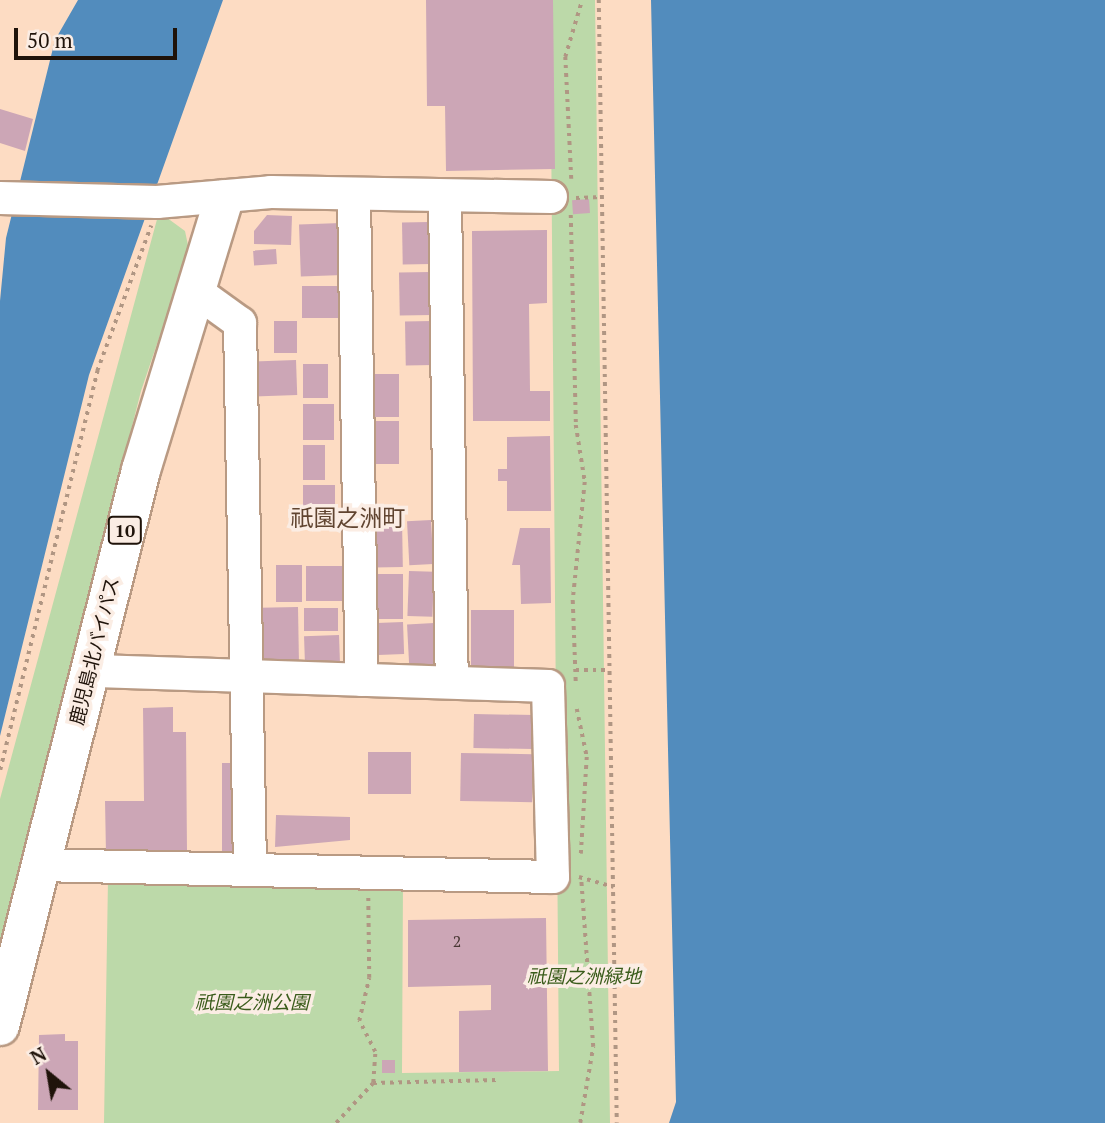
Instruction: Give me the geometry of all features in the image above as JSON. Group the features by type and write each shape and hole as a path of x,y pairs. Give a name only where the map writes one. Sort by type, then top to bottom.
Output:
{"highway":[{"name":"鹿児島北バイパス","path":"0,1026 141,470 224,199"}],"street":[{"path":"4,199 157,207 271,192 551,198"},
{"path":"354,195 362,680"},
{"path":"445,196 452,680"},
{"path":"197,292 240,323 250,870"},
{"path":"39,865 567,877 548,686 452,680 245,678 89,671"}],"path":[{"path":"579,1123 593,1047 567,877 588,800 576,670 573,601 585,482 576,425 565,68 571,23 582,0"},
{"path":"599,0 617,1123"},
{"path":"0,770 97,371 157,207"},
{"path":"576,670 610,670"},
{"path":"336,1123 373,1083 374,1052 359,1021 369,978 368,872"},
{"path":"567,877 614,887"},
{"path":"373,1083 497,1080"}],"green space":[{"name":"祇園之洲公園","path":"550,0 595,0 610,1123 104,1123 108,879 403,881 402,1073 559,1071"},
{"path":"159,212 185,231 189,250 141,391 0,946 0,799"}],"water":[{"path":"78,0 223,0 89,375 0,736 0,301 6,238 55,40"},
{"path":"651,0 1105,0 1105,1123 669,1123 676,1102"}],"building":[{"path":"426,0 553,0 555,169 446,171 445,106 427,106"},
{"path":"0,109 33,119 25,151 0,143"},
{"path":"589,199 590,213 573,214 572,200"},
{"path":"267,215 292,216 291,245 254,244 254,231"},
{"path":"402,222 430,222 431,264 403,264"},
{"path":"341,223 343,275 301,276 299,224"},
{"path":"547,230 547,303 529,304 530,391 550,391 550,421 473,421 472,231"},
{"path":"276,249 277,264 254,266 253,251"},
{"path":"431,272 432,315 400,316 399,273"},
{"path":"302,286 341,286 341,318 302,318"},
{"path":"274,321 297,321 297,353 274,353"},
{"path":"405,321 432,321 433,365 406,365"},
{"path":"296,360 297,395 253,397 252,362"},
{"path":"303,364 328,364 328,398 303,398"},
{"path":"373,374 399,374 399,417 373,417"},
{"path":"303,404 334,404 334,440 303,440"},
{"path":"373,421 399,421 399,464 373,464"},
{"path":"550,436 551,511 507,511 507,481 498,481 498,469 507,469 507,437"},
{"path":"303,445 325,445 325,480 303,480"},
{"path":"303,485 335,485 335,524 303,524"},
{"path":"402,519 403,567 374,567 373,520"},
{"path":"431,520 433,564 409,565 407,521"},
{"path":"520,528 550,528 551,603 521,604 520,565 512,565"},
{"path":"276,565 302,565 302,602 276,602"},
{"path":"306,566 344,566 344,601 306,601"},
{"path":"409,571 434,572 432,617 407,616"},
{"path":"375,574 403,574 403,619 375,619"},
{"path":"298,607 299,662 261,663 260,608"},
{"path":"304,608 338,608 338,631 304,631"},
{"path":"471,610 514,610 514,667 471,667"},
{"path":"403,622 404,654 378,655 377,623"},
{"path":"434,623 436,664 409,665 407,624"},
{"path":"339,635 340,662 305,663 304,636"},
{"path":"173,707 173,732 186,732 187,852 106,854 105,801 144,801 143,708"},
{"path":"474,714 534,715 533,749 473,748"},
{"path":"368,752 411,752 411,794 368,794"},
{"path":"461,753 533,754 532,802 460,801"},
{"path":"222,763 234,763 234,853 222,853"},
{"path":"276,815 350,817 350,840 275,847"},
{"path":"546,918 548,1071 459,1072 459,1011 491,1010 491,985 408,987 408,920"},
{"path":"65,1034 65,1041 78,1041 78,1110 38,1110 39,1035"},
{"path":"382,1060 395,1060 395,1073 382,1073"}],"district":[{"name":"祇園之洲町","path":"348,518"}],"park label":[{"name":"祇園之洲緑地","path":"584,976"}]}
